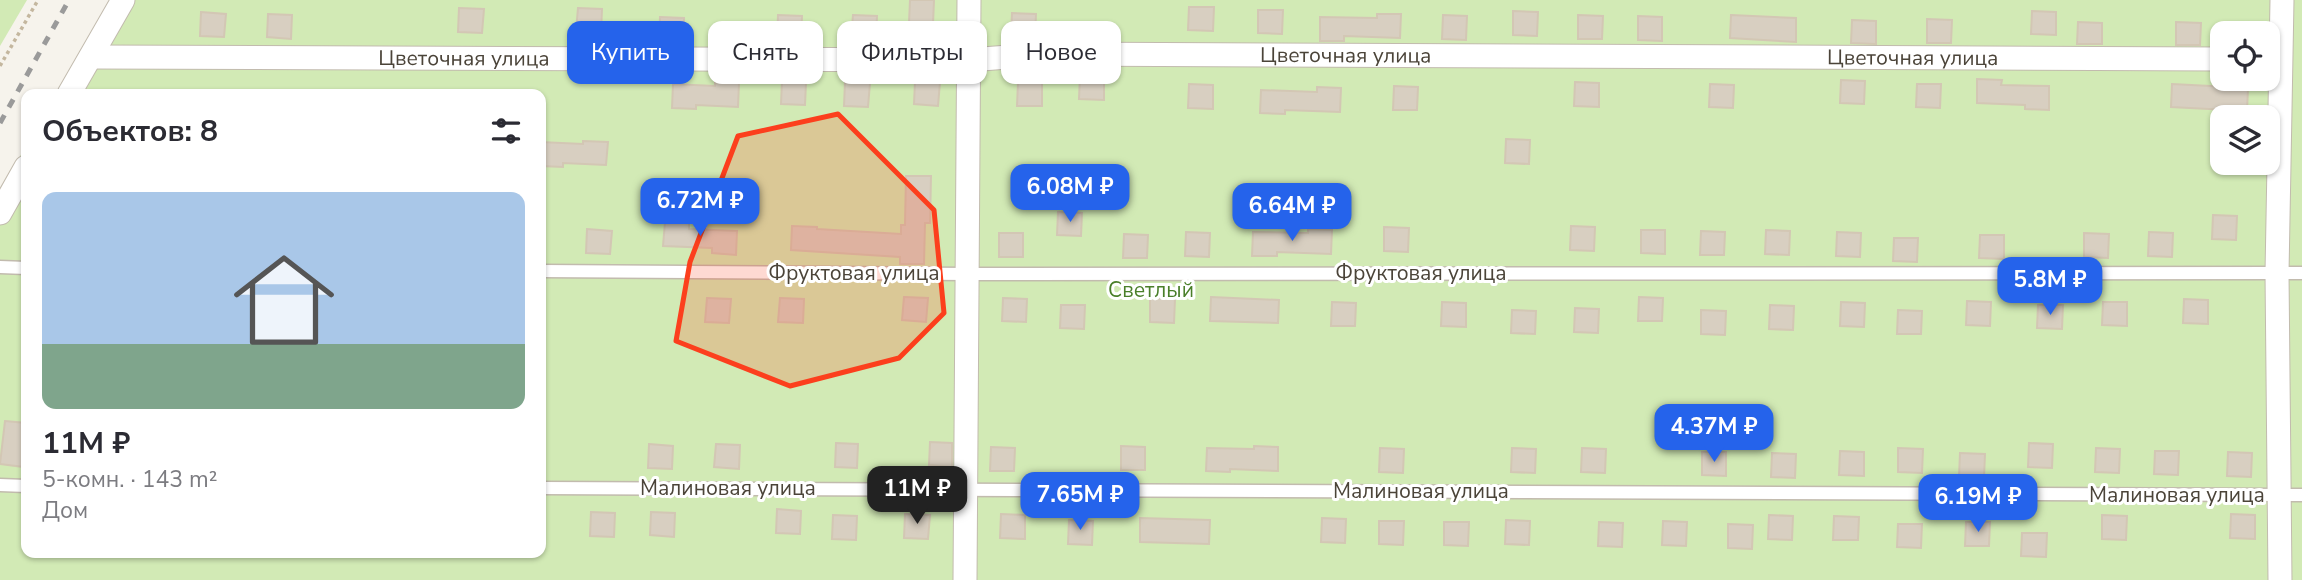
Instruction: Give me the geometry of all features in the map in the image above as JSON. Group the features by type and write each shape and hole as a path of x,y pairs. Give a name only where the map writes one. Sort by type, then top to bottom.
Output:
{"street":[{"path":"72,89 124,0"},
{"path":"969,0 969,21"},
{"path":"2280,580 2291,495 2277,273 2284,59 2283,0"},
{"name":"Цветочная улица","path":"987,59 1048,54 2210,58"},
{"name":"Цветочная улица","path":"91,57 837,60"},
{"path":"965,580 969,84"},
{"path":"0,213 21,176"}],"lane":[{"path":"0,267 21,268"},
{"name":"Фруктовая улица","path":"546,271 968,274 2302,273"},
{"path":"0,485 21,485"},
{"name":"Малиновая улица","path":"546,488 2291,495"}],"path":[{"path":"0,66 38,0"}],"highlighted area":[{"path":"838,114 934,210 944,313 899,358 790,386 676,341 690,262 738,136"}],"green space":[{"path":"0,0 27,0 0,46"},
{"name":"Светлый","path":"113,0 2302,0 2302,580 0,580 0,191 21,155 21,558 546,558 546,89 59,89"}],"building":[{"path":"910,0 934,0 933,21 909,21"},
{"path":"1189,7 1214,7 1213,31 1188,30"},
{"path":"459,8 484,9 482,33 458,32"},
{"path":"578,8 602,9 602,21 577,21"},
{"path":"1258,10 1283,10 1282,34 1258,33"},
{"path":"1513,11 1538,12 1537,36 1513,35"},
{"path":"2032,11 2056,12 2056,35 2031,34"},
{"path":"201,12 226,14 224,37 200,36"},
{"path":"1012,13 1036,14 1036,21 1012,21"},
{"path":"268,14 292,15 291,39 267,37"},
{"path":"1377,14 1401,14 1400,38 1344,36 1344,41 1320,41 1320,17 1377,18"},
{"path":"778,15 802,16 802,21 778,21"},
{"path":"853,15 877,16 877,21 852,21"},
{"path":"1443,15 1467,16 1466,40 1442,39"},
{"path":"1578,15 1603,16 1602,39 1578,39"},
{"path":"1731,15 1796,18 1796,42 1730,38"},
{"path":"1638,16 1662,17 1662,41 1638,40"},
{"path":"660,17 684,18 684,21 660,21"},
{"path":"1927,19 1952,20 1951,43 1927,43"},
{"path":"1852,20 1876,21 1876,44 1851,43"},
{"path":"2078,22 2102,23 2102,44 2077,44"},
{"path":"2176,22 2201,23 2200,45 2176,45"},
{"path":"1977,79 2002,80 2001,85 2049,86 2049,110 2025,109 2025,105 1977,103"},
{"path":"1841,80 1865,81 1864,104 1840,103"},
{"path":"1575,82 1599,83 1599,107 1574,106"},
{"path":"673,84 739,84 738,107 696,105 696,109 672,108"},
{"path":"782,84 806,84 805,105 781,104"},
{"path":"845,84 870,84 868,107 844,106"},
{"path":"915,84 940,84 938,106 914,104"},
{"path":"1018,84 1042,84 1042,106 1017,106"},
{"path":"1080,84 1104,84 1104,100 1079,99"},
{"path":"1189,84 1213,85 1213,109 1188,108"},
{"path":"1710,84 1734,85 1733,108 1709,107"},
{"path":"1917,84 1941,84 1940,108 1916,107"},
{"path":"2172,84 2210,86 2210,91 2248,91 2247,105 2210,105 2210,109 2171,107"},
{"path":"1394,86 1418,87 1417,110 1393,110"},
{"path":"1317,87 1341,88 1340,112 1285,110 1285,114 1260,113 1261,90 1317,92"},
{"path":"1506,139 1530,140 1529,164 1505,163"},
{"path":"583,141 608,142 606,165 563,163 563,167 546,166 546,142 583,144"},
{"path":"906,176 931,176 930,223 925,223 924,264 900,264 900,257 791,250 792,226 901,234 901,225 905,225"},
{"path":"1058,212 1082,213 1081,236 1057,235"},
{"path":"2213,215 2237,216 2236,240 2212,239"},
{"path":"665,222 689,223 689,229 737,231 736,255 712,253 712,248 663,246"},
{"path":"1571,226 1595,227 1594,251 1570,250"},
{"path":"1384,227 1409,228 1408,252 1384,251"},
{"path":"587,229 612,231 610,254 586,253"},
{"path":"1308,229 1332,230 1331,254 1277,252 1277,256 1252,256 1253,232 1308,233"},
{"path":"1641,230 1665,230 1665,254 1641,253"},
{"path":"1766,230 1790,231 1789,255 1765,254"},
{"path":"1701,231 1725,232 1724,255 1700,255"},
{"path":"1186,232 1210,233 1209,257 1185,256"},
{"path":"1837,232 1861,233 1860,257 1836,256"},
{"path":"2149,232 2173,233 2172,257 2148,256"},
{"path":"999,233 1023,233 1023,257 999,257"},
{"path":"2084,233 2109,234 2108,258 2084,257"},
{"path":"1124,234 1148,235 1147,258 1123,258"},
{"path":"1980,235 2004,235 2004,259 1979,258"},
{"path":"1894,238 1918,238 1917,262 1893,261"},
{"path":"904,297 928,298 926,322 902,320"},
{"path":"1211,297 1279,300 1278,323 1210,321"},
{"path":"1639,297 1663,298 1662,321 1638,321"},
{"path":"707,298 731,299 729,323 705,322"},
{"path":"780,298 804,299 803,323 778,322"},
{"path":"1003,298 1027,299 1026,322 1002,321"},
{"path":"1150,298 1175,299 1174,323 1150,322"},
{"path":"2184,299 2208,300 2208,324 2183,323"},
{"path":"1967,301 1991,302 1990,326 1966,325"},
{"path":"1332,302 1356,303 1355,326 1331,326"},
{"path":"1442,302 1466,303 1466,327 1441,326"},
{"path":"1841,302 1865,303 1864,327 1840,326"},
{"path":"2103,302 2127,302 2127,326 2102,325"},
{"path":"1061,305 1085,305 1084,329 1060,328"},
{"path":"1770,305 1794,306 1793,330 1769,329"},
{"path":"2038,305 2063,305 2062,329 2037,328"},
{"path":"1575,308 1599,309 1598,333 1574,332"},
{"path":"1512,310 1536,311 1535,334 1511,333"},
{"path":"1701,310 1726,311 1725,335 1701,334"},
{"path":"1898,310 1922,311 1921,334 1897,334"},
{"path":"5,421 21,423 21,467 0,464"},
{"path":"930,442 952,443 952,467 929,465"},
{"path":"836,443 858,444 857,468 835,467"},
{"path":"2029,443 2053,444 2052,468 2028,467"},
{"path":"649,444 673,446 672,469 648,468"},
{"path":"716,444 740,445 739,469 714,467"},
{"path":"1121,446 1145,447 1145,470 1121,470"},
{"path":"1254,446 1278,447 1278,471 1206,471 1207,448 1254,449"},
{"path":"991,447 1015,448 1014,471 990,471"},
{"path":"1380,448 1404,449 1403,473 1379,472"},
{"path":"1512,448 1536,449 1535,473 1511,472"},
{"path":"1582,448 1606,449 1605,473 1581,472"},
{"path":"1898,448 1923,449 1922,473 1898,472"},
{"path":"2096,448 2120,449 2119,473 2095,472"},
{"path":"1840,451 1864,452 1864,476 1839,475"},
{"path":"2155,451 2179,451 2178,475 2154,474"},
{"path":"1702,452 1726,452 1726,476 1702,475"},
{"path":"2228,452 2252,453 2251,477 2227,476"},
{"path":"1772,453 1796,454 1795,478 1771,477"},
{"path":"1960,453 1985,454 1984,478 1959,477"},
{"path":"777,509 801,511 800,534 776,533"},
{"path":"591,512 615,513 614,537 590,536"},
{"path":"651,512 675,513 674,537 650,535"},
{"path":"905,514 930,515 928,539 904,538"},
{"path":"1001,514 1025,515 1025,539 1000,538"},
{"path":"2231,514 2255,515 2255,539 2230,538"},
{"path":"833,515 857,516 856,540 832,539"},
{"path":"1769,515 1793,516 1792,540 1768,539"},
{"path":"2102,515 2127,516 2126,540 2102,539"},
{"path":"1834,516 1859,517 1858,540 1833,540"},
{"path":"1140,518 1210,520 1209,544 1140,542"},
{"path":"1322,518 1346,519 1345,543 1321,542"},
{"path":"1069,520 1093,521 1092,545 1068,544"},
{"path":"1506,520 1530,521 1529,545 1505,544"},
{"path":"1379,521 1404,521 1403,545 1379,544"},
{"path":"1663,521 1687,522 1686,546 1662,545"},
{"path":"1444,522 1469,522 1468,546 1444,545"},
{"path":"1599,522 1623,523 1622,547 1598,546"},
{"path":"1966,522 1990,522 1989,546 1965,546"},
{"path":"1728,524 1753,525 1752,549 1728,548"},
{"path":"1898,524 1922,524 1921,548 1897,547"},
{"path":"2022,533 2047,533 2046,557 2021,556"}],"railway":[{"path":"0,123 69,0"}]}
